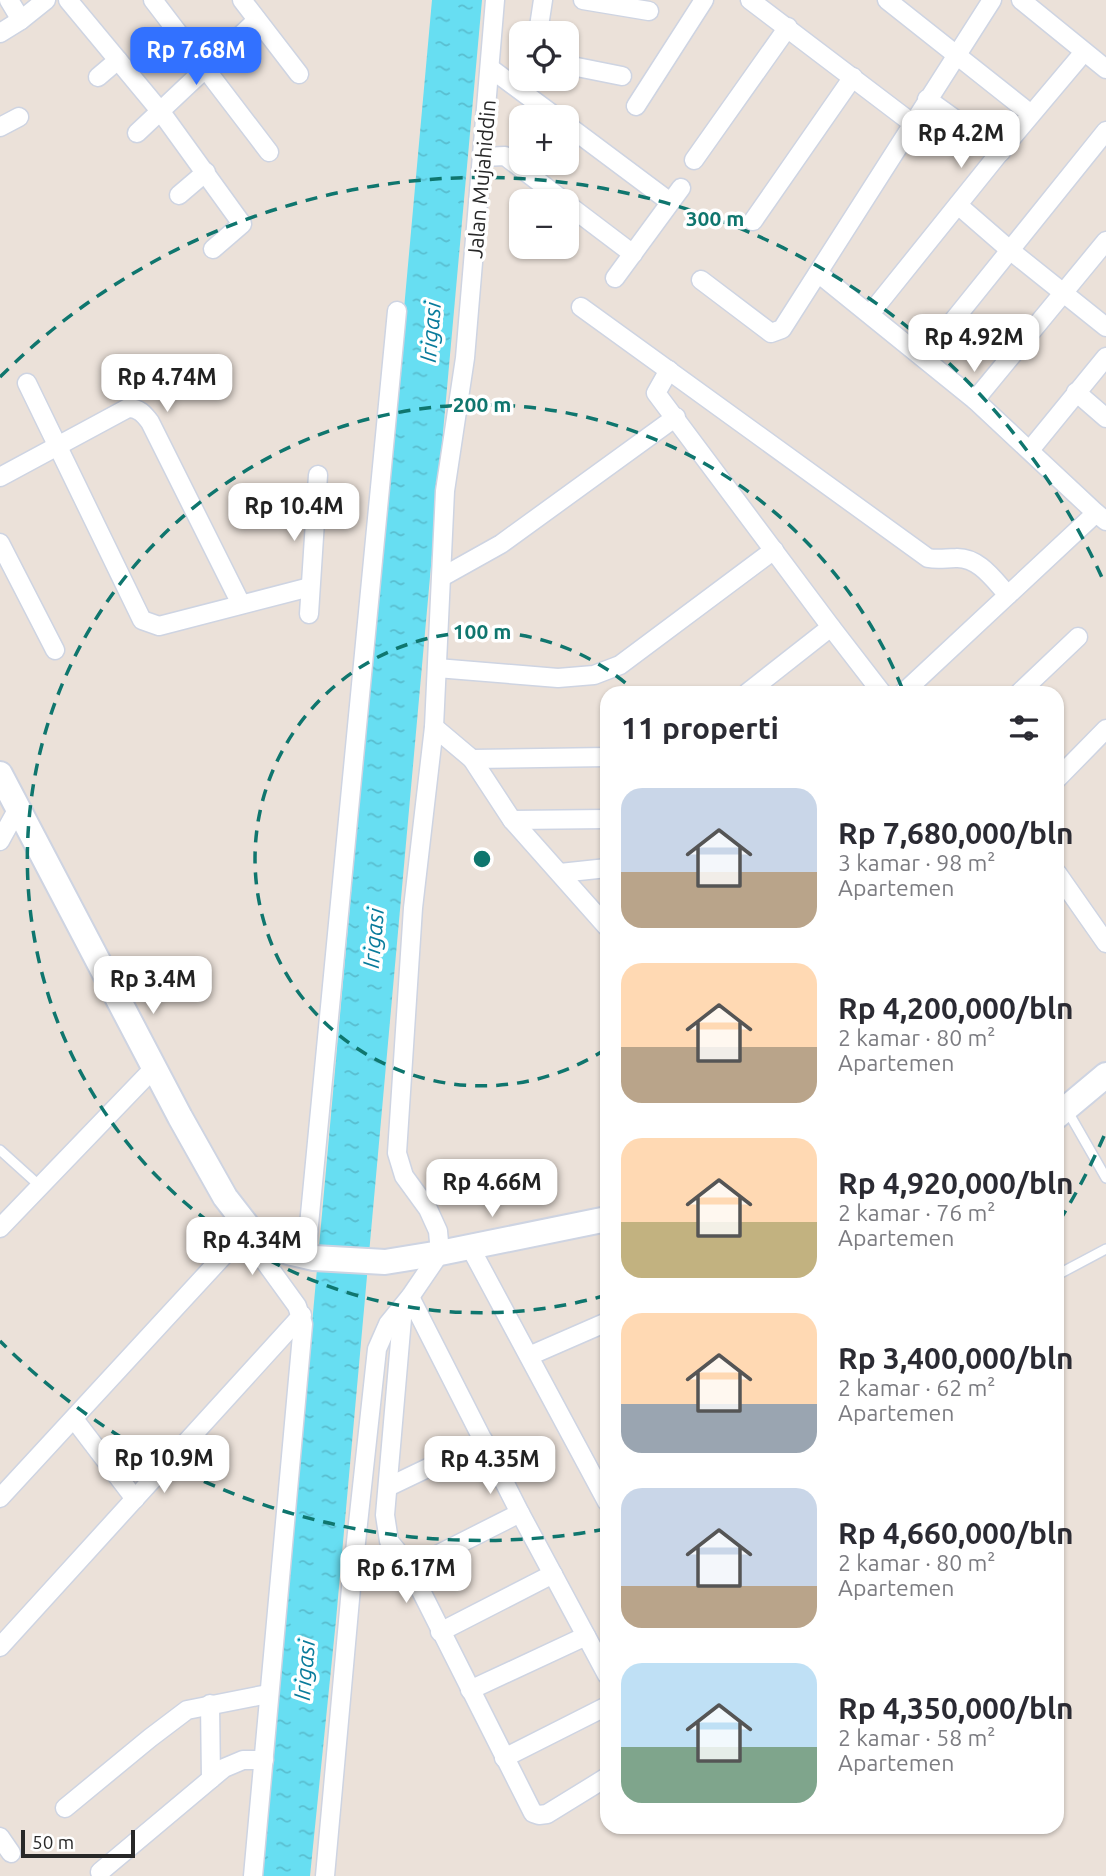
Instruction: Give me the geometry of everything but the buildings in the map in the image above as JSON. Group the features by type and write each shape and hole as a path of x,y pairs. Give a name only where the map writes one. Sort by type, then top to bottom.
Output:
{"main road":[{"path":"0,774 154,1068 225,1197 252,1230 288,1252 310,1257 385,1262 600,1220"},
{"path":"1064,1110 1106,1075"}],"street":[{"path":"9,0 21,20"},
{"path":"0,33 46,0"},
{"path":"68,0 160,112 242,224 213,249"},
{"path":"153,0 269,152"},
{"path":"242,0 299,74"},
{"name":"Jalan Mujahiddin","path":"440,1253 438,1231 428,1209 404,1176 397,1153 413,908 434,727 445,491 464,358 495,0"},
{"path":"540,21 543,0"},
{"path":"583,0 649,11"},
{"path":"636,106 704,0"},
{"path":"750,0 912,123"},
{"path":"887,0 1031,114"},
{"path":"701,280 771,333 787,324 992,0"},
{"path":"1021,0 1106,69"},
{"path":"137,133 257,20"},
{"path":"694,160 788,27"},
{"path":"870,314 1084,52"},
{"path":"98,77 118,60"},
{"path":"579,67 622,76"},
{"path":"490,68 540,105"},
{"path":"754,221 853,77"},
{"path":"927,99 1001,152"},
{"path":"0,127 19,117"},
{"path":"923,357 1106,131"},
{"path":"579,133 675,195 615,278"},
{"path":"483,157 505,156 547,189"},
{"path":"179,195 206,172"},
{"path":"958,205 1106,327"},
{"path":"579,214 633,254"},
{"path":"975,400 1106,241"},
{"path":"818,273 975,400 1101,517 1008,595 910,686"},
{"path":"581,307 928,558 971,560 983,568 1008,595"},
{"path":"310,1257 397,311"},
{"path":"1030,450 1106,357"},
{"path":"669,370 656,393 877,686"},
{"path":"27,383 142,620 159,626 310,587"},
{"path":"1076,392 1106,418"},
{"path":"0,477 128,408 134,408 144,414 241,604"},
{"path":"442,577 501,544 676,417"},
{"path":"309,614 318,475"},
{"path":"0,543 55,650"},
{"path":"438,668 558,678 594,675 620,665 774,550"},
{"path":"756,686 831,627"},
{"path":"1026,686 1079,637"},
{"path":"434,727 472,759 512,820 600,919"},
{"path":"1064,772 1106,729"},
{"path":"472,759 600,757"},
{"path":"0,841 17,810"},
{"path":"512,820 600,819"},
{"path":"560,873 600,869"},
{"path":"1064,883 1106,943"},
{"path":"0,1228 154,1068"},
{"path":"252,1230 255,1248 302,1315 303,1324 253,1876"},
{"path":"0,1499 252,1230"},
{"path":"470,1247 600,1489"},
{"path":"325,1876 351,1588 377,1349 381,1335 440,1253"},
{"path":"406,1302 484,1441 600,1662"},
{"path":"406,1302 385,1528 389,1541 415,1573"},
{"path":"0,1647 302,1315"},
{"path":"529,1356 600,1324"},
{"path":"74,1419 135,1499"},
{"path":"388,1487 484,1441"},
{"path":"520,1513 417,1565 415,1579 528,1806 539,1815 547,1814 600,1781"},
{"path":"440,1632 554,1574"},
{"path":"470,1690 586,1636"},
{"path":"65,1808 187,1710 268,1694"},
{"path":"210,1704 211,1779"},
{"path":"504,1758 600,1710"},
{"path":"100,1872 224,1768 243,1760 264,1760"},
{"path":"0,1837 11,1853"}],"lane":[{"path":"1064,1115 1106,1178"},
{"path":"0,1150 41,1187"},
{"path":"1064,1271 1106,1249"}],"water":[{"name":"Irigasi","path":"432,0 482,0 336,1620 310,1876 262,1876"}]}
